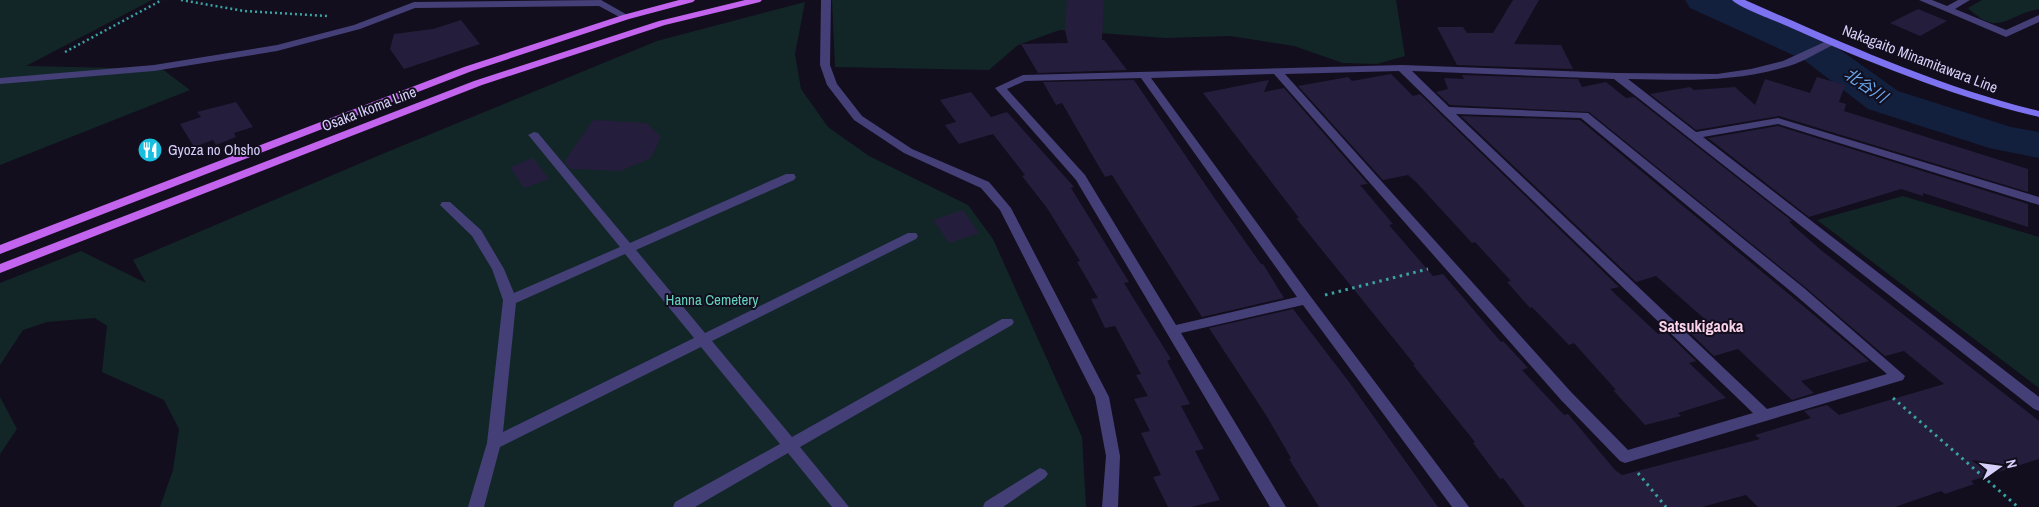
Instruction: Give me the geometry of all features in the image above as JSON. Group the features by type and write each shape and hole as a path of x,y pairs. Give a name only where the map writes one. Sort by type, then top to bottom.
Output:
{"main road":[{"name":"Osaka Ikoma Line","path":"0,250 468,69 626,16 690,0"},
{"name":"Osaka Ikoma Line","path":"0,269 478,83 662,23 757,0"},
{"name":"Nakagaito Minamitawara Line","path":"1737,0 1887,66 2003,106 2039,114"}],"street":[{"path":"826,0 825,65 832,85 858,118 908,151 986,185 1005,208 1102,396 1113,456 1110,507"},
{"path":"1924,0 2006,34 2039,18"},
{"path":"1948,10 1965,0"},
{"path":"0,81 154,68 278,48 357,27 414,2 601,3 626,16"},
{"path":"1278,507 1081,178 1000,88 1023,78 1402,68 1617,76 1717,76 1751,72 1787,63 1831,42"},
{"path":"1402,68 1764,414"},
{"path":"1277,72 1566,396 1625,457 1764,414 1898,376 1799,291 1584,115 1445,110"},
{"path":"1145,76 1306,300 1461,507"},
{"path":"1617,76 2039,405"},
{"path":"1692,136 1778,121 2039,201"},
{"path":"534,135 841,507"},
{"path":"510,300 790,178"},
{"path":"446,204 477,233 498,269 510,300 494,443 476,507"},
{"path":"494,443 912,236"},
{"path":"1173,330 1306,300"},
{"path":"681,507 1007,322"},
{"path":"991,507 1040,474"}],"path":[{"path":"65,52 162,0"},
{"path":"181,0 244,11 355,20 357,27"},
{"path":"1306,300 1448,264"},
{"path":"1876,383 2018,507"},
{"path":"1625,457 1666,507"}],"green space":[{"path":"0,0 152,0 26,66 162,69 190,90 0,165"},
{"path":"832,0 1396,0 1405,56 1377,64 1343,63 1294,46 1230,36 1165,38 1060,30 1018,45 989,70 835,67"},
{"path":"1982,0 2039,0 2039,9 2003,22 1988,22 1968,8"},
{"name":"Hanna Cemetery","path":"805,2 795,54 801,89 828,127 869,156 968,205 993,239 1082,437 1086,507 160,507 173,470 179,429 164,400 102,372 107,326 95,318 47,322 23,330 0,365 0,283 81,251 146,283 133,260 387,152 657,41"},
{"path":"1903,196 2039,237 2039,388 1817,220"},
{"path":"0,397 17,429 0,454"}],"building":[{"path":"1067,0 1104,0 1102,40 1104,40 1127,70 1038,73 1021,44 1068,43 1065,30"},
{"path":"1513,0 1539,0 1514,44 1561,45 1573,69 1457,65 1437,27 1463,27 1467,33 1493,33"},
{"path":"1918,9 1947,21 1920,36 1890,23"},
{"path":"461,20 480,44 404,69 390,49 394,34 433,29"},
{"path":"1391,74 1413,96 1420,94 1619,287 1610,289 1658,334 1666,332 1696,361 1689,363 1726,398 1678,413 1681,416 1645,425 1574,343 1569,345 1532,307 1530,308 1507,282 1511,281 1475,242 1472,243 1416,182 1408,175 1383,180 1298,86 1348,77 1352,81"},
{"path":"1462,75 1578,79 1582,87 1606,82 1626,98 1634,97 1792,221 1789,222 1821,250 2039,421 2039,459 1971,481 1974,484 1945,494 1941,491 1895,507 1758,507 1746,495 1702,507 1525,507 1503,478 1500,479 1473,443 1475,442 1413,365 1415,365 1296,218 1299,218 1203,93 1269,80 1264,92 1284,88 1368,184 1360,185 1393,224 1389,225 1433,276 1443,274 1501,342 1503,341 1528,368 1522,370 1564,415 1568,414 1615,470 1622,475 1760,439 1755,435 1811,418 1804,411 1827,405 1839,415 1944,384 1904,351 1885,356 1805,287 1589,112 1450,105 1436,92 1448,89 1444,78 1464,79"},
{"path":"1817,77 1845,85 1839,102 1846,104 1844,111 2028,169 2028,192 1779,116 1696,130 1650,94 1690,87 1694,90 1735,87 1755,105 1765,79 1810,93"},
{"path":"1134,80 1213,196 1261,264 1263,264 1284,298 1202,317 1112,175 1105,177 1062,103 1056,105 1043,82"},
{"path":"971,92 991,117 1007,112 1074,187 1071,188 1129,282 1124,283 1171,359 1167,361 1190,404 1181,406 1204,449 1195,451 1220,500 1191,507 1168,507 1153,477 1161,475 1141,433 1150,431 1134,399 1148,396 1136,375 1141,374 1115,326 1105,328 1091,299 1098,298 1077,262 1080,261 1047,208 1022,176 1025,175 993,134 959,144 945,125 956,122 940,100"},
{"path":"236,102 253,127 234,133 236,137 216,145 213,140 194,147 180,124 201,117 197,112"},
{"path":"1461,116 1580,120 1869,361 1801,381 1814,393 1792,400 1738,349 1714,356 1684,327 1707,321 1656,276 1636,282"},
{"path":"593,120 646,123 661,137 651,158 620,171 571,169 564,162"},
{"path":"1778,126 2028,204 2028,227 1923,193 1923,196 1901,189 1809,217 1708,138"},
{"path":"533,158 549,179 524,188 510,167"},
{"path":"963,210 979,233 949,243 933,220"},
{"path":"1293,309 1349,382 1438,507 1319,507 1289,459 1291,458 1266,415 1209,328"}],"waterway":[{"name":"北谷川","path":"1703,0 1818,52 1883,100 2004,139 2039,145"}],"place":[{"name":"Gyoza no Ohsho","path":"150,150"}],"district":[{"name":"Satsukigaoka","path":"1701,326"}]}
